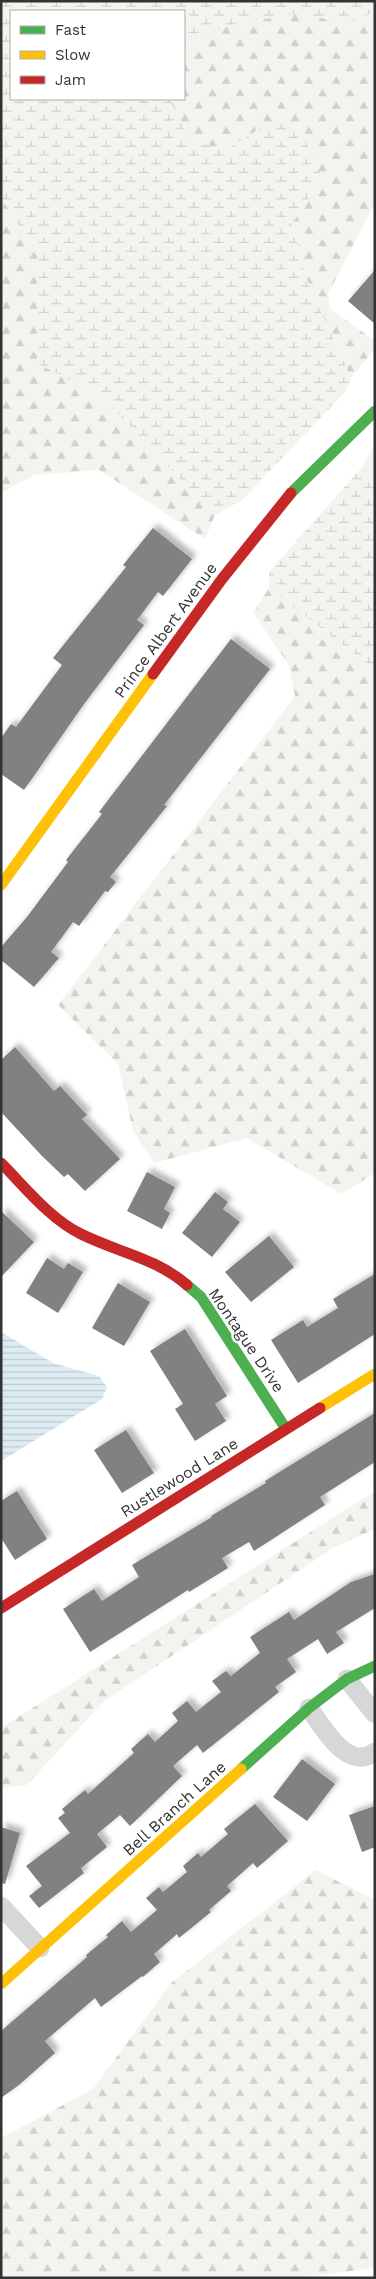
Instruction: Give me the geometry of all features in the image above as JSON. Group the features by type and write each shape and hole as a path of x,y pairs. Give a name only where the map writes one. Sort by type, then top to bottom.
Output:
{"street":[{"name":"Prince Albert Avenue","path":"1,885 222,579 264,524 294,489 375,411"},
{"name":"Montague Drive","path":"1,1163 55,1216 80,1234 153,1262 178,1277 201,1297 286,1429"},
{"name":"Rustlewood Lane","path":"1,1608 375,1374"},
{"name":"Bell Branch Lane","path":"2,1981 309,1708 347,1679 375,1666"},
{"path":"347,1679 375,1714"},
{"path":"309,1708 344,1752 358,1758 369,1756 375,1752"},
{"path":"1,1906 40,1948"}],"green space":[{"path":"1,1 375,1 375,12 348,22 294,14 224,26 185,49 185,10 10,10 10,100 170,100 190,139 225,151 262,127 297,122 322,177 292,224 307,280 351,378 346,391 241,501 215,515 103,398 37,363 37,254 1,197"},
{"path":"375,12 375,203 328,294 330,308 375,341 374,350 351,378 307,280 292,224 322,177 262,127 225,151 190,139 170,100 185,100 185,49 224,26 294,14 348,22"},
{"path":"1,197 37,254 37,363 103,398 215,515 205,539 99,470 35,475 1,493"},
{"path":"375,444 375,488 363,466"},
{"path":"363,466 375,488 375,670 269,588 269,572"},
{"path":"269,588 375,670 375,1173 341,1194 247,1138 154,1163 133,1131 118,1064 58,1005 295,696 289,665 253,613"},
{"path":"375,1491 375,1529 333,1548 103,1702 27,1785 1,1788 1,1728"},
{"path":"316,1870 375,1900 375,2268 295,2278 1,2278 1,2138 93,2089 171,1983"}],"shaded area":[{"path":"1,1332 53,1363 99,1376 107,1387 102,1399 1,1461"}],"building":[{"path":"375,270 375,324 348,301"},
{"path":"153,528 192,559 163,596 158,592 137,620 144,625 84,704 24,790 1,774 1,738 11,724 16,727 62,665 53,658 126,567 123,565"},
{"path":"231,639 270,669 164,805 167,806 110,877 116,882 108,892 105,891 79,926 73,922 51,952 59,958 34,987 1,960 1,947 27,917 68,862 66,860 102,814 99,812"},
{"path":"15,1047 54,1091 60,1086 87,1115 82,1119 120,1159 85,1191 68,1174 64,1177 1,1112 1,1060"},
{"path":"147,1172 175,1187 164,1209 170,1213 162,1229 127,1211"},
{"path":"215,1192 228,1202 223,1209 240,1222 212,1257 182,1233"},
{"path":"1,1211 34,1242 1,1277"},
{"path":"269,1236 294,1267 251,1302 225,1272"},
{"path":"47,1258 64,1269 68,1263 83,1272 58,1313 26,1293"},
{"path":"375,1274 375,1334 298,1383 271,1340 303,1320 307,1327 338,1308 333,1299"},
{"path":"118,1283 150,1302 124,1346 92,1328"},
{"path":"185,1329 227,1396 215,1404 226,1421 195,1441 175,1409 183,1404 150,1351"},
{"path":"375,1413 375,1462 320,1497 325,1505 254,1551 249,1542 222,1558 228,1568 189,1592 188,1590 90,1652 63,1609 94,1589 102,1601 139,1577 132,1565 212,1517 266,1483 265,1481"},
{"path":"126,1430 154,1473 122,1493 94,1450"},
{"path":"17,1491 47,1539 15,1560 1,1538 1,1501"},
{"path":"375,1574 375,1608 336,1632 344,1643 327,1654 318,1639 287,1659 296,1672 275,1687 279,1692 203,1753 197,1745 173,1766 182,1776 130,1826 120,1815 97,1834 107,1847 81,1868 84,1873 39,1908 29,1896 42,1886 26,1866 70,1833 58,1818 65,1813 62,1809 85,1790 88,1794 134,1753 131,1749 148,1734 155,1742 178,1721 172,1713 187,1701 196,1712 221,1692 212,1681 226,1671 231,1676 260,1653 250,1637 289,1612 294,1620 351,1582"},
{"path":"302,1759 335,1784 307,1821 273,1797"},
{"path":"255,1804 288,1841 257,1868 253,1863 227,1886 231,1891 209,1910 211,1912 179,1938 177,1934 154,1954 160,1962 143,1977 101,2007 95,1998 45,2041 55,2053 19,2085 1,2098 1,2031 87,1957 86,1955 108,1937 106,1935 122,1921 131,1932 157,1910 146,1898 159,1887 163,1892 187,1872 183,1866 198,1853 201,1857 228,1834 224,1829"},
{"path":"375,1806 375,1847 362,1852 349,1815"},
{"path":"1,1827 20,1833 5,1884 1,1883"}],"traffic: fast":[{"path":"291,493 375,411"},
{"path":"187,1285 201,1297 286,1429"},
{"path":"241,1769 309,1708 347,1679 375,1666"}],"traffic: slow":[{"path":"1,885 153,674"},
{"path":"320,1408 375,1374"},
{"path":"1,1984 241,1769"}],"traffic: jam":[{"path":"153,674 222,579 291,493"},
{"path":"1,1163 38,1202 70,1228 162,1268 187,1285"},
{"path":"1,1608 320,1408"}]}
